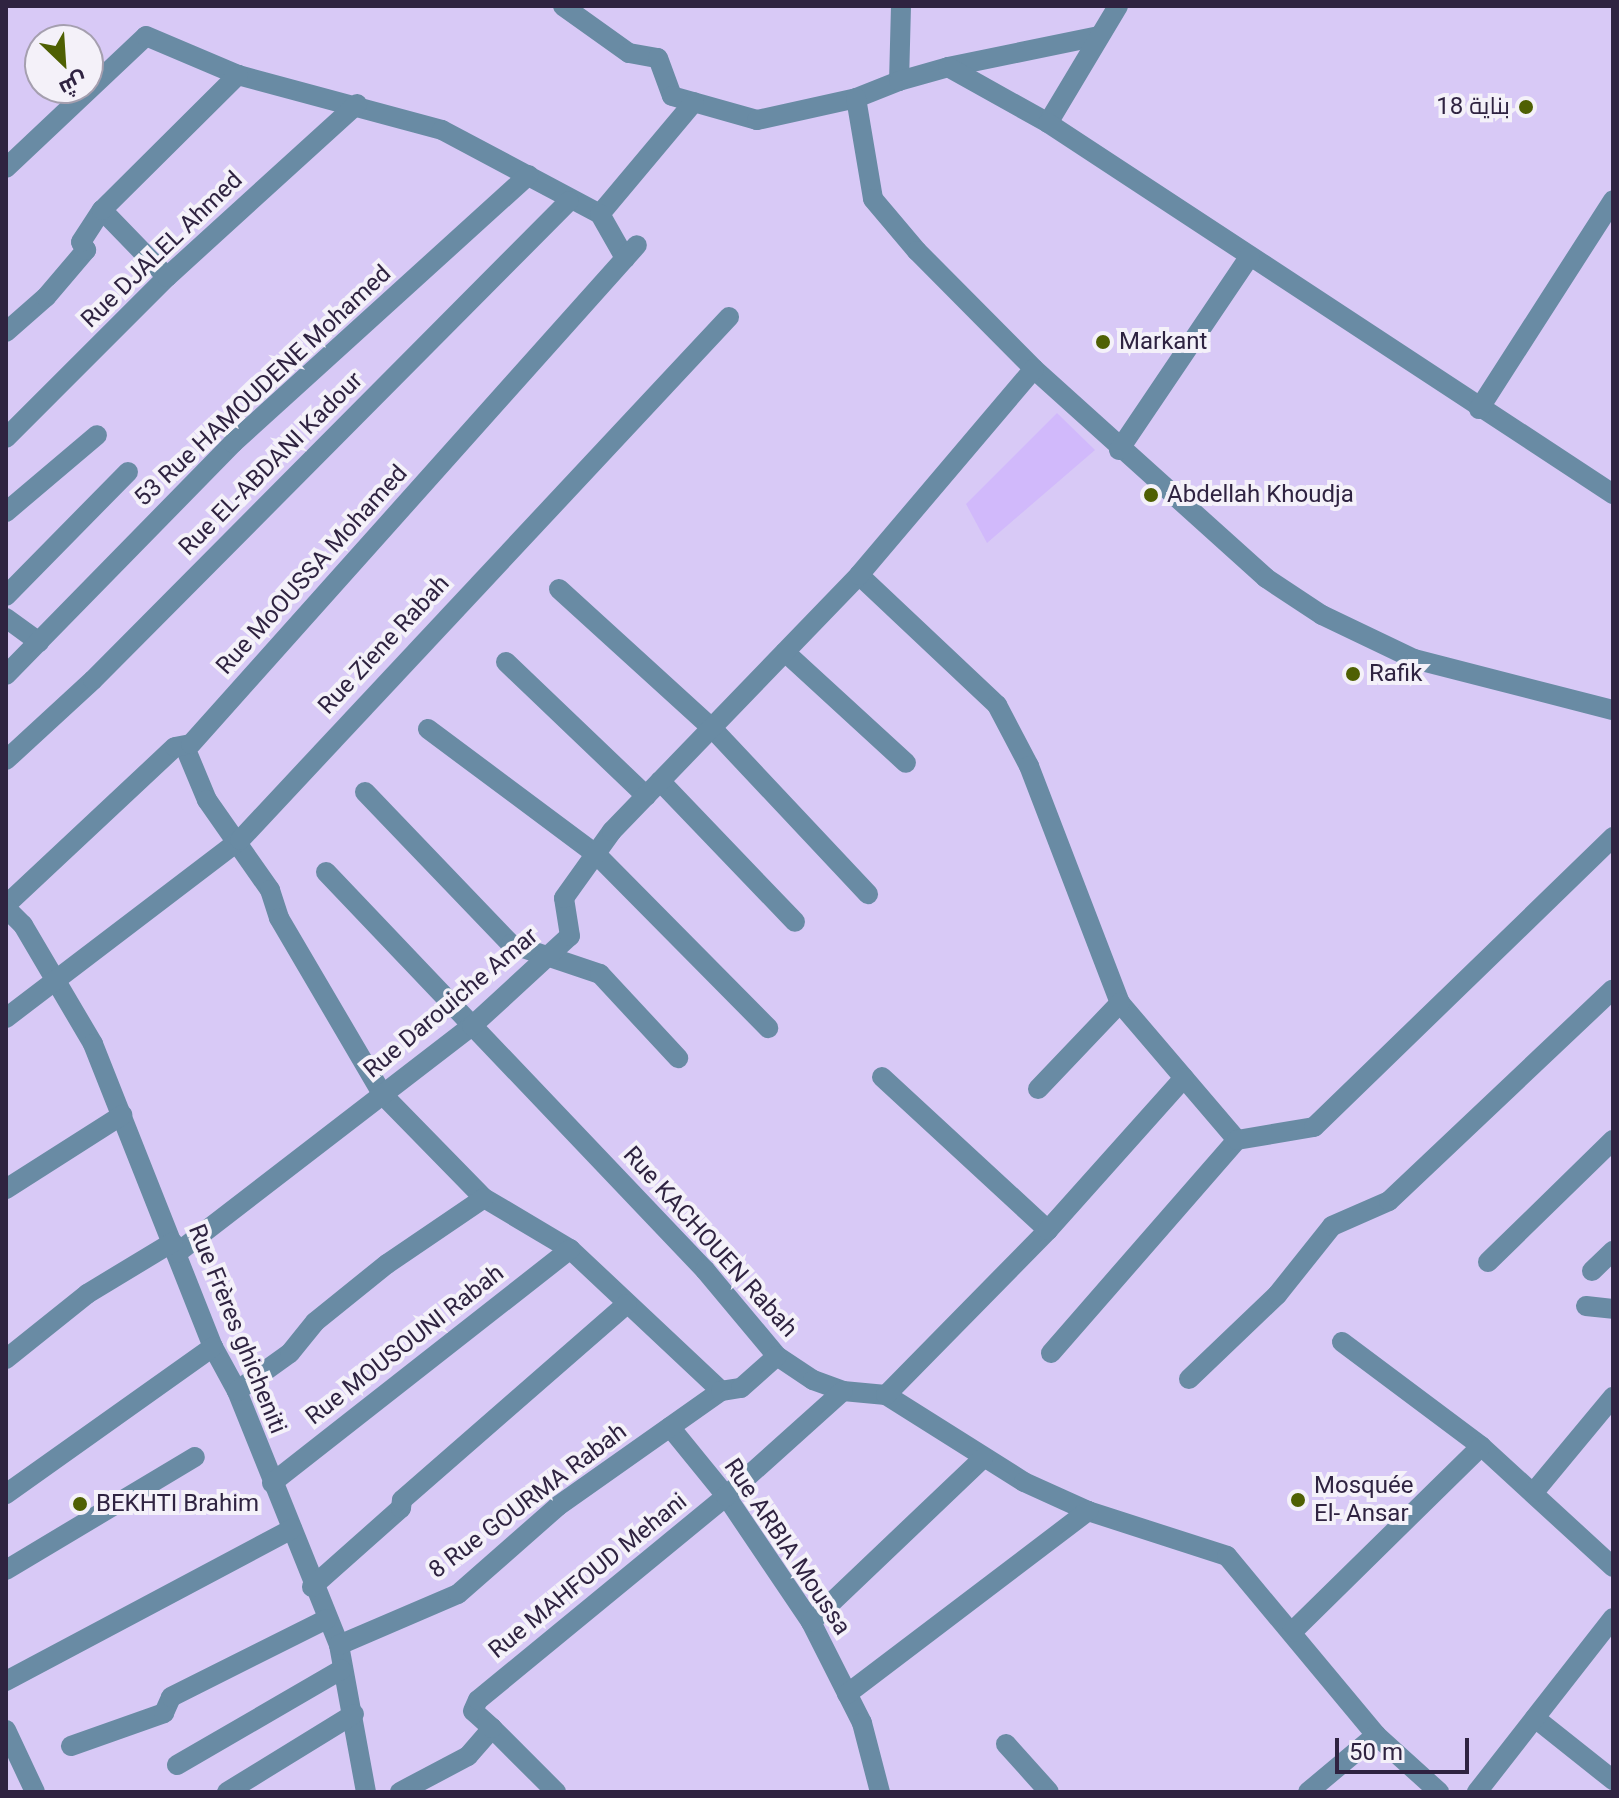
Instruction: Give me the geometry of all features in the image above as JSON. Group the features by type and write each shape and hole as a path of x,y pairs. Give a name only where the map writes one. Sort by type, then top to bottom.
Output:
{"street":[{"path":"563,6 629,53 658,58 672,96 757,120 856,98 948,67 1099,36"},
{"path":"899,81 901,6"},
{"path":"1048,123 1118,6"},
{"path":"6,168 146,36 238,75 357,104 442,130 529,175 569,201 600,214 694,102"},
{"path":"948,67 1048,123 1479,409 1613,494"},
{"path":"6,332 46,297 86,250 81,242 102,210 238,75"},
{"path":"856,98 873,199 917,251 1119,450 1266,578 1322,615 1414,659 1612,707"},
{"name":"Rue DJALEL Ahmed","path":"6,438 167,277 357,104"},
{"name":"53 Rue HAMOUDENE Mohamed","path":"6,675 233,443 529,175"},
{"path":"1479,409 1613,200"},
{"name":"Rue EL-ABDANI Kadour","path":"6,760 93,680 569,201"},
{"path":"102,210 167,277"},
{"name":"Rue MoOUSSA Mohamed","path":"6,906 175,747 191,744 631,252 600,214"},
{"path":"1119,450 1249,257"},
{"name":"Rue Ziene Rabah","path":"6,1018 236,842 729,317"},
{"name":"Rue Darouiche Amar","path":"6,1359 87,1294 175,1247 383,1095 472,1026 570,936 564,898 596,854 653,788 859,575 1034,369"},
{"path":"6,512 97,435"},
{"path":"6,596 128,472"},
{"path":"859,575 997,705 1029,766 1120,1003 1237,1140"},
{"path":"559,589 712,728 868,894"},
{"path":"6,618 39,642"},
{"path":"785,652 906,763"},
{"path":"506,662 653,788 795,922"},
{"path":"428,729 596,854 768,1028"},
{"path":"187,752 201,779 207,800 270,890 279,918 383,1095 484,1198 570,1249 721,1391"},
{"path":"365,792 511,944 600,974 678,1058"},
{"path":"1051,1353 1237,1140 1314,1127 1613,837"},
{"name":"Rue KACHOUEN Rabah","path":"326,872 705,1270 777,1356 813,1380 843,1391 886,1395 983,1458 1088,1511 1227,1556 1376,1735 1439,1792"},
{"name":"Rue Frères ghicheniti","path":"6,906 23,925 54,983 93,1044 213,1347 237,1391 312,1587 339,1645 341,1670 354,1714 366,1792"},
{"path":"1189,1379 1277,1295 1332,1226 1389,1201 1613,989"},
{"path":"1038,1089 1120,1003"},
{"path":"882,1077 1048,1230"},
{"path":"886,1395 1048,1230 1184,1078"},
{"path":"6,1189 122,1115"},
{"path":"1488,1262 1613,1140"},
{"path":"237,1391 290,1353 315,1322 387,1264 484,1198"},
{"name":"Rue MOUSOUNI Rabah","path":"272,1483 570,1249"},
{"path":"1592,1271 1613,1251"},
{"path":"312,1587 401,1508 402,1500 627,1304"},
{"path":"1586,1306 1613,1309"},
{"path":"1342,1342 1481,1446 1613,1567"},
{"path":"6,1494 213,1347"},
{"name":"8 Rue GOURMA Rabah","path":"339,1645 458,1594 558,1506 721,1391 741,1388 777,1356"},
{"name":"Rue MAHFOUD Mehani","path":"492,1728 473,1711 478,1700 726,1496 843,1391"},
{"path":"1534,1492 1613,1397"},
{"name":"Rue ARBIA Moussa","path":"670,1427 726,1496 811,1622 862,1723 880,1792"},
{"path":"1292,1632 1481,1446"},
{"path":"6,1570 195,1457"},
{"path":"811,1622 983,1458"},
{"path":"847,1694 1088,1511"},
{"path":"6,1681 292,1529"},
{"path":"1477,1792 1613,1618"},
{"path":"71,1746 164,1713 171,1697 327,1619"},
{"path":"177,1765 341,1670"},
{"path":"227,1792 354,1714"},
{"path":"1535,1718 1613,1780"},
{"path":"400,1792 468,1756 492,1728 556,1792"},
{"path":"6,1730 35,1792"},
{"path":"1308,1792 1376,1735"},
{"path":"1006,1744 1049,1792"}],"shaded area":[{"path":"1057,413 1095,450 987,543 966,504"}],"place":[{"name":"بناية 18","path":"1526,107"},
{"name":"Markant","path":"1103,342"},
{"name":"Abdellah Khoudja","path":"1151,495"},
{"name":"Rafik","path":"1353,674"},
{"name":"Mosquée El- Ansar","path":"1298,1500"},
{"name":"BEKHTI Brahim","path":"80,1504"}]}
